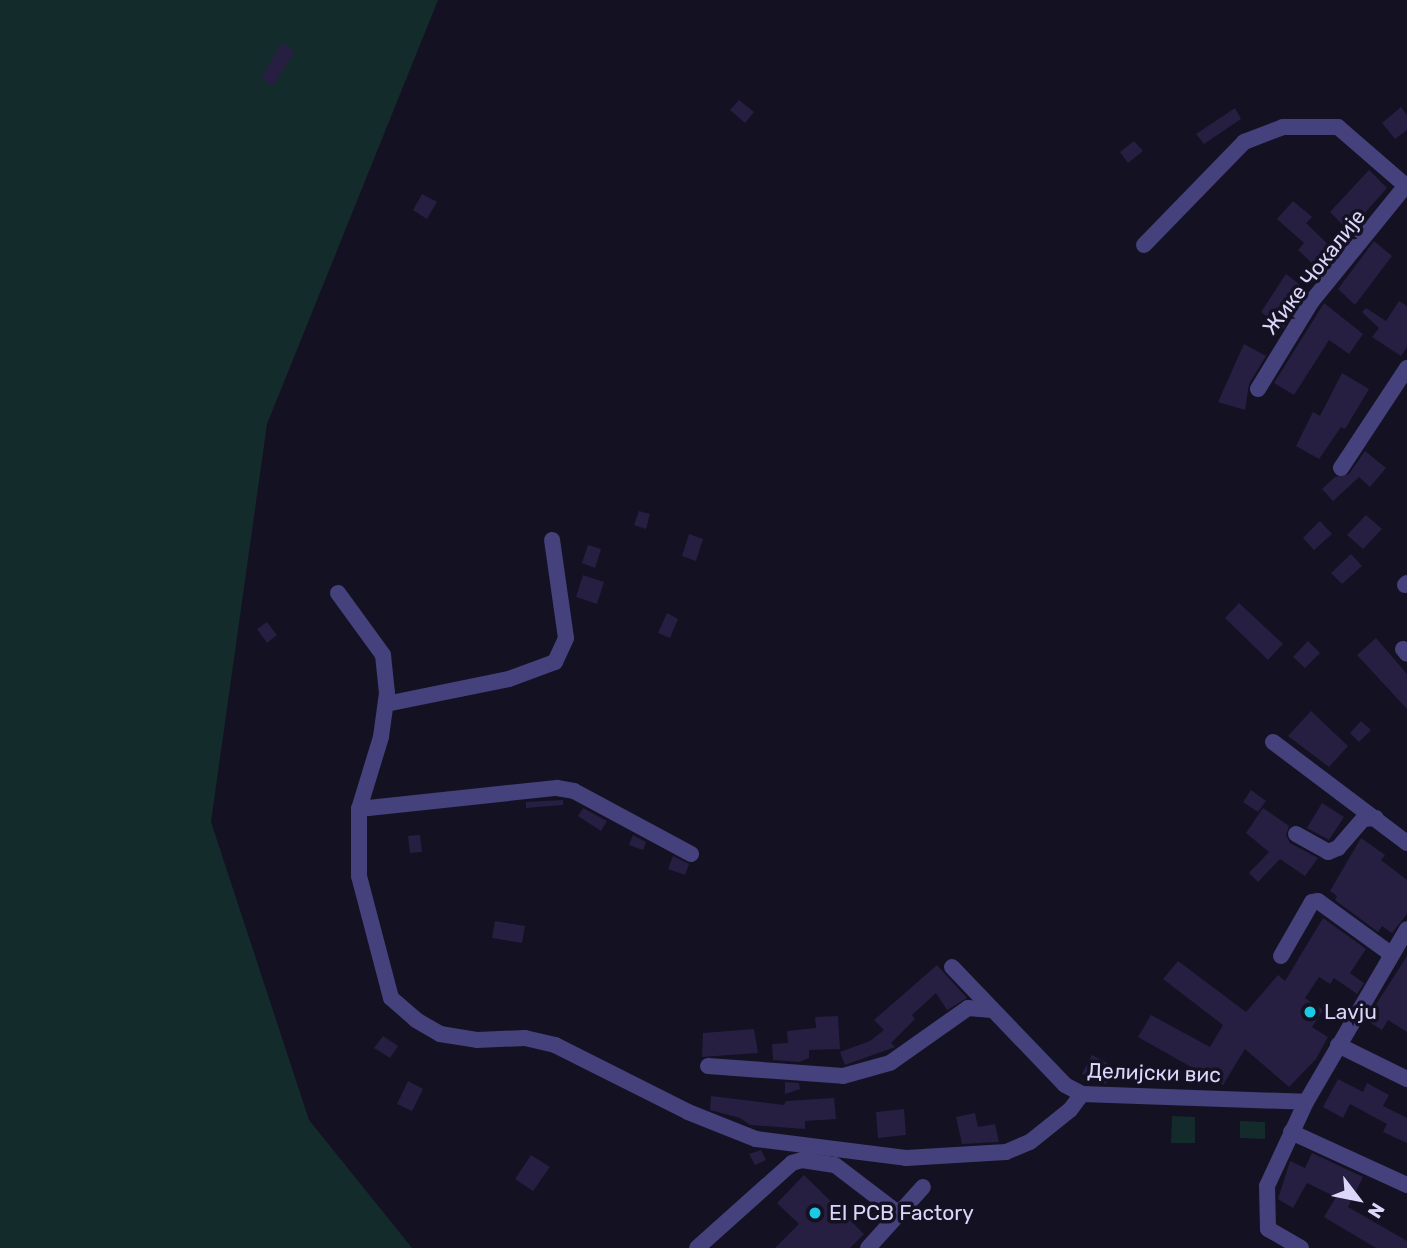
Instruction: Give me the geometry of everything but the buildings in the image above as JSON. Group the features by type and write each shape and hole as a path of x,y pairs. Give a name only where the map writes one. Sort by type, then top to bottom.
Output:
{"street":[{"path":"1144,245 1244,142 1283,127 1338,127 1406,185"},
{"name":"Жике Чокалије","path":"1258,389 1312,301 1406,185"},
{"path":"1341,468 1407,368"},
{"path":"386,704 509,679 555,662 566,638 552,540"},
{"path":"338,593 383,654 386,704 381,737 359,809 359,876 391,998 440,1034 477,1040 525,1038 555,1045 688,1112 756,1139 906,1158 1006,1152 1030,1142 1070,1110 1082,1094"},
{"path":"1273,742 1407,843"},
{"path":"359,809 565,789 691,855"},
{"path":"1296,834 1328,852 1338,848 1363,819 1376,818"},
{"path":"1282,956 1312,902 1318,901 1397,953"},
{"path":"1300,1248 1268,1229 1267,1186 1306,1102 1338,1045 1397,953 1407,929"},
{"name":"Делијски вис","path":"952,967 1065,1085 1082,1094 1306,1102"},
{"path":"708,1066 843,1076 890,1063 968,1008 992,1010"},
{"path":"1338,1045 1407,1079"},
{"path":"1291,1132 1407,1185"},
{"path":"697,1248 792,1163 802,1160 835,1165 899,1214"},
{"path":"868,1248 923,1188"}],"green space":[{"path":"0,0 438,0 267,424 211,822 309,1120 412,1248 0,1248"},
{"path":"1172,1116 1195,1117 1195,1143 1171,1143"},
{"path":"1240,1121 1265,1122 1265,1139 1240,1138"}],"place":[{"name":"Lavju","path":"1310,1012"},
{"name":"EI PCB Factory","path":"815,1213"}]}
